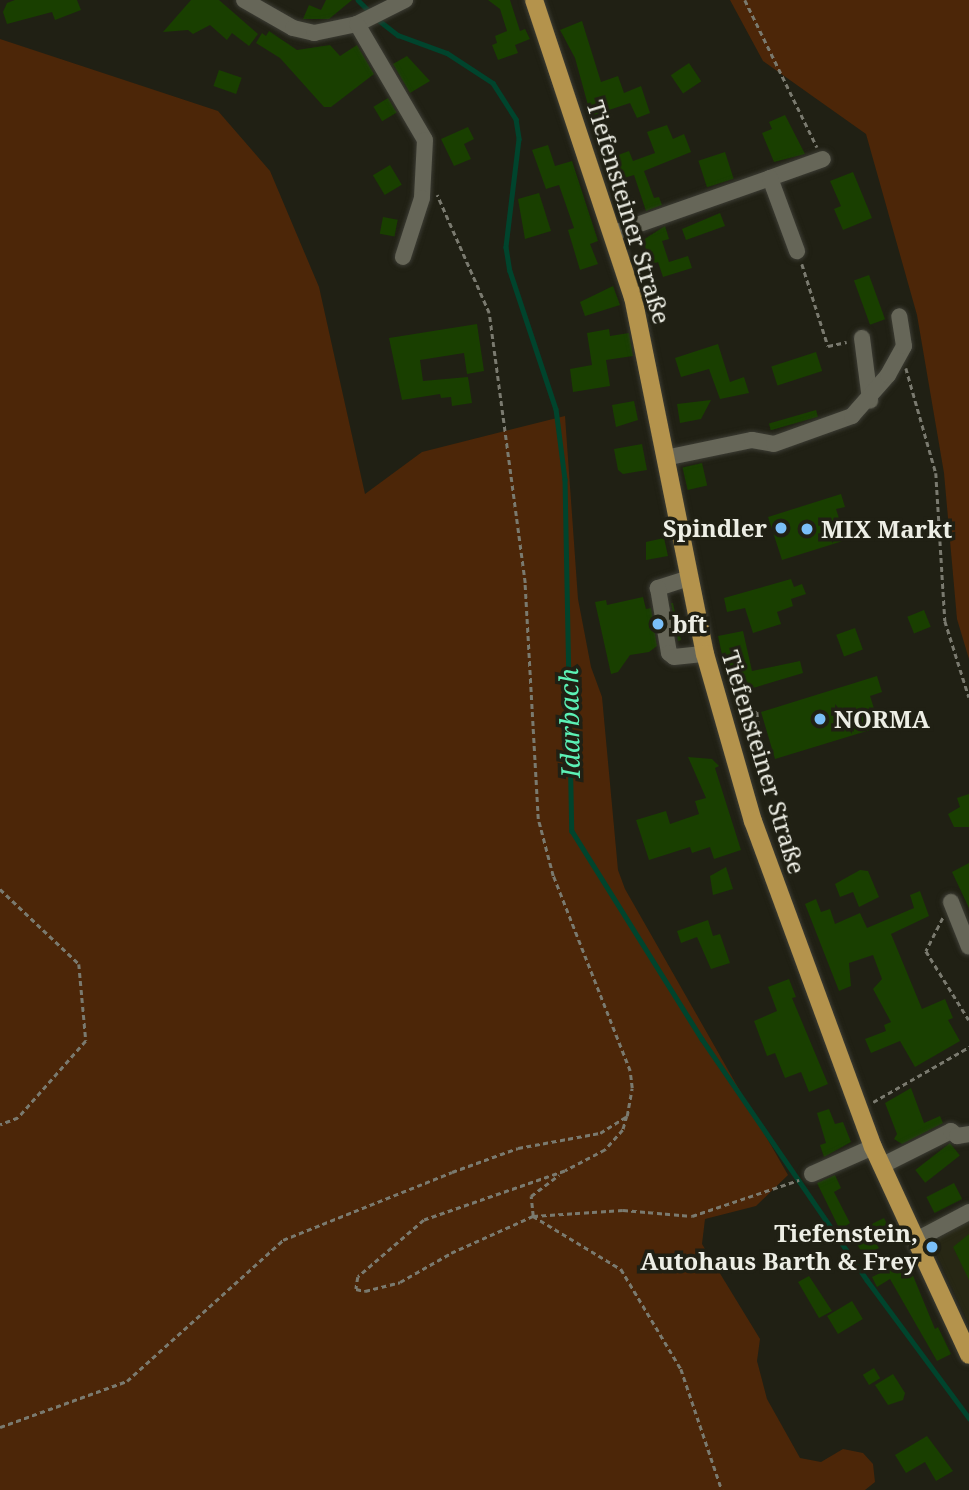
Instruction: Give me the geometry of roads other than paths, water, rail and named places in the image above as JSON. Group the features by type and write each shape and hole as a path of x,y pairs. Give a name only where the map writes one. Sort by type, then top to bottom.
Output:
{"main road":[{"name":"Tiefensteiner Straße","path":"534,0 614,233 645,342 665,458 705,654 773,879 873,1147 969,1355"}],"street":[{"path":"244,0 303,32 327,32 362,21 405,0"},
{"path":"362,21 425,141 425,178 403,257"},
{"path":"614,233 823,159"},
{"path":"770,178 797,251"},
{"path":"665,458 752,440 774,444 852,416 870,400 904,346 899,316"},
{"path":"862,338 870,400"},
{"path":"689,578 658,588 669,653 674,657 705,654"},
{"path":"951,902 969,947"},
{"path":"881,1166 951,1131 957,1136 969,1134"},
{"path":"812,1174 873,1147"},
{"path":"915,1240 969,1212"}],"waterway":[{"name":"Idarbach","path":"358,0 370,12"},
{"name":"Idarbach","path":"376,18 398,35 447,53 493,83 516,119 519,139 506,247 510,271 556,409 565,479 572,831 702,1039 867,1280 969,1418"}],"place":[{"name":"Spindler","path":"781,528"},
{"name":"MIX Markt","path":"807,529"},
{"name":"bft","path":"658,624"},
{"name":"NORMA","path":"820,719"},
{"name":"Tiefenstein, Autohaus Barth & Frey","path":"932,1247"}]}
